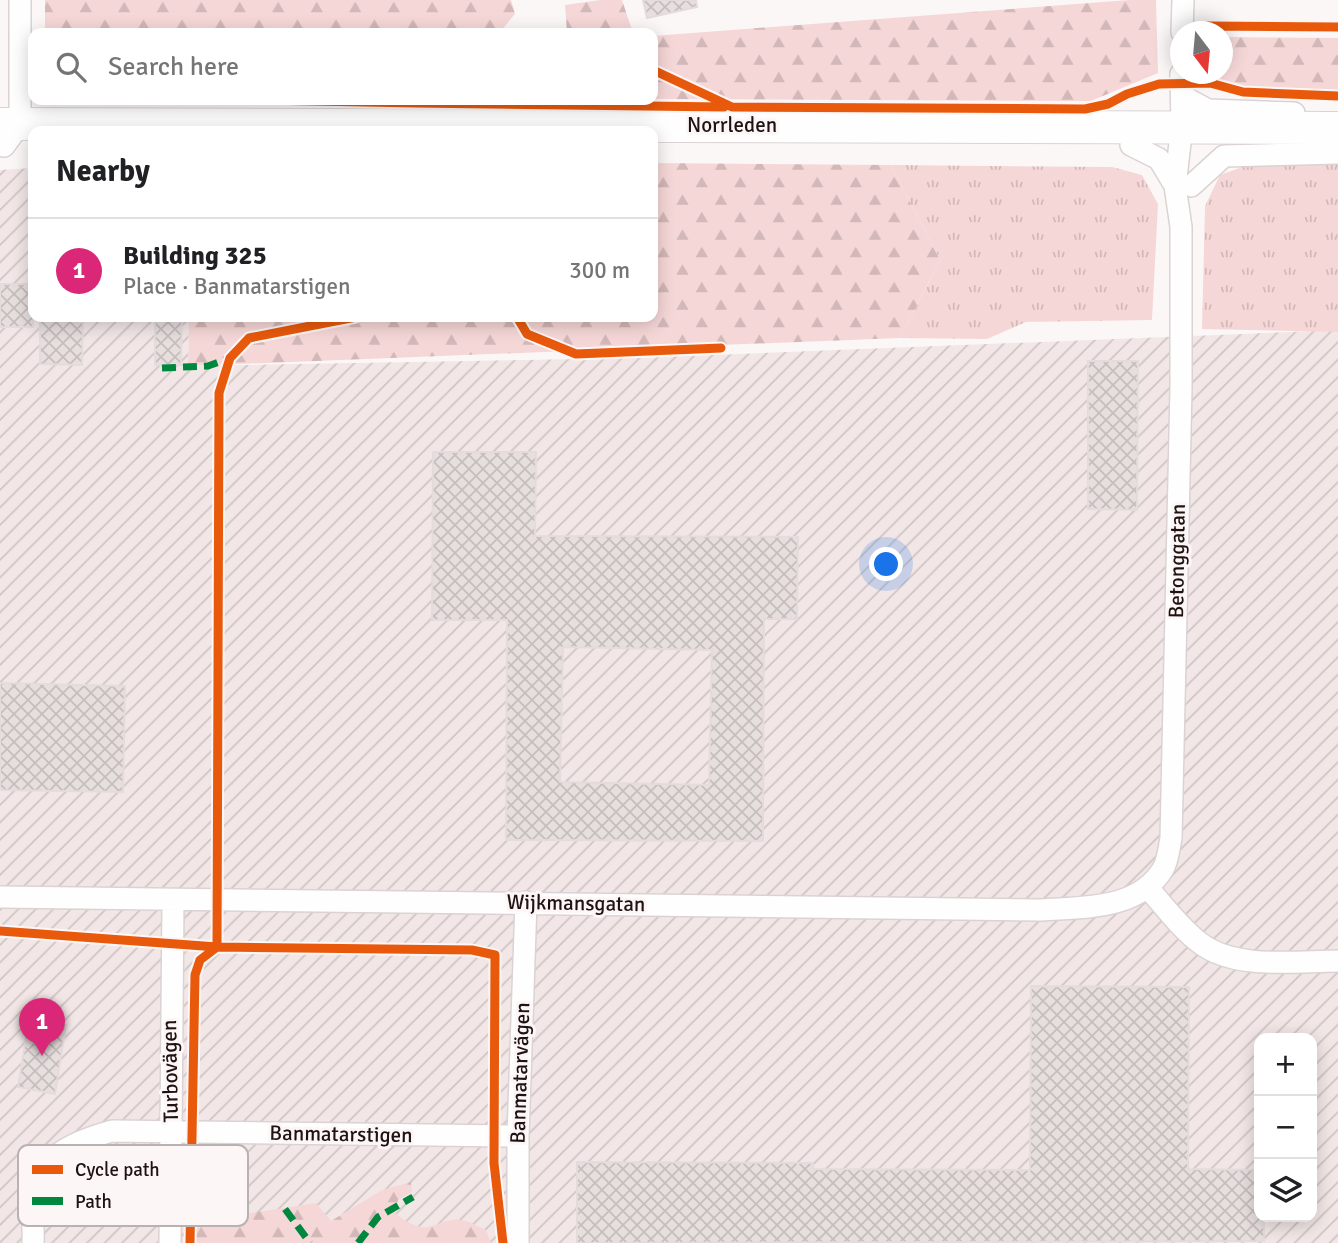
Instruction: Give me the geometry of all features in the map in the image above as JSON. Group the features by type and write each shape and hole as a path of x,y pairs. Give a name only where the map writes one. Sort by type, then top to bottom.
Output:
{"main road":[{"name":"Norrleden","path":"658,146 1131,145 1182,128 1338,145"},
{"name":"Norrleden","path":"658,132 1338,128"},
{"name":"Norrleden","path":"9,137 28,137"}],"street":[{"path":"9,137 20,0"},
{"path":"1182,21 1183,0"},
{"name":"Betonggatan","path":"1148,888 1164,867 1171,838 1183,186 1181,84"},
{"path":"1182,128 1208,110 1338,114"},
{"name":"Betonggatan","path":"1131,145 1159,159 1183,186"},
{"path":"1183,186 1224,156 1338,153"},
{"path":"1148,888 1193,937 1218,952 1242,960 1338,961"},
{"name":"Wijkmansgatan","path":"0,897 1042,910 1088,907 1125,900 1148,888"},
{"name":"Turbovägen","path":"171,1145 169,1009 173,900"},
{"name":"Banmatarvägen","path":"519,1243 518,1136 526,902"},
{"name":"Banmatarstigen","path":"72,1145 112,1131 518,1136"}],"shaded area":[{"path":"28,168 28,322 189,322 188,366 640,358 1338,330 1338,1243 0,1243 0,170"}],"green space":[{"path":"45,0 511,0 515,14 503,28 45,28"},
{"path":"622,0 631,28 567,28 565,5"},
{"path":"1156,0 1158,73 1091,101 658,99 658,36"},
{"path":"1233,37 1338,38 1338,94 1262,91 1233,83"},
{"path":"1338,161 1338,332 1202,329 1205,206 1220,175 1256,162"},
{"path":"658,163 891,165 940,260 900,338 188,366 189,322 658,322"},
{"path":"891,165 1112,167 1142,175 1158,204 1152,320 1026,322 987,339 900,338 940,260"},
{"path":"411,1182 412,1192 398,1200 395,1213 417,1226 465,1221 486,1230 491,1243 193,1243 193,1226 248,1226 248,1214 316,1203 331,1221 382,1190"}],"building":[{"path":"643,0 696,0 697,7 647,18"},
{"path":"0,284 28,284 28,322 33,322 33,327 0,327"},
{"path":"40,322 83,322 82,365 40,364"},
{"path":"155,322 182,322 181,365 155,365"},
{"path":"1088,361 1138,361 1137,510 1088,509"},
{"path":"433,452 536,452 535,536 798,537 797,619 764,619 763,841 506,840 507,620 432,620","holes":["563,647 712,650 709,785 560,782"]},
{"path":"0,683 125,686 123,792 0,790"},
{"path":"1031,986 1189,987 1188,1169 1254,1170 1254,1222 1264,1222 1264,1241 577,1243 577,1162 813,1163 813,1169 1030,1170"},
{"path":"29,1019 66,1025 55,1094 18,1087"}],"marked path":[{"path":"162,368 208,366 230,358"},
{"path":"358,1243 378,1217 413,1197"},
{"path":"285,1209 310,1243"}],"cycle path":[{"path":"1233,26 1338,27"},
{"path":"658,72 732,107 1085,109 1108,104 1127,94 1159,84 1210,83 1243,92 1338,96"},
{"path":"570,105 724,107"},
{"path":"0,931 217,947 219,393 230,358 249,338 331,322"},
{"path":"520,322 527,334 576,354 721,348"},
{"path":"192,1145 195,975 200,960 217,947 472,950 495,955 494,1163 503,1243"},
{"path":"190,1226 190,1243"}],"place":[{"name":"Building 325","path":"42,1056"}]}
